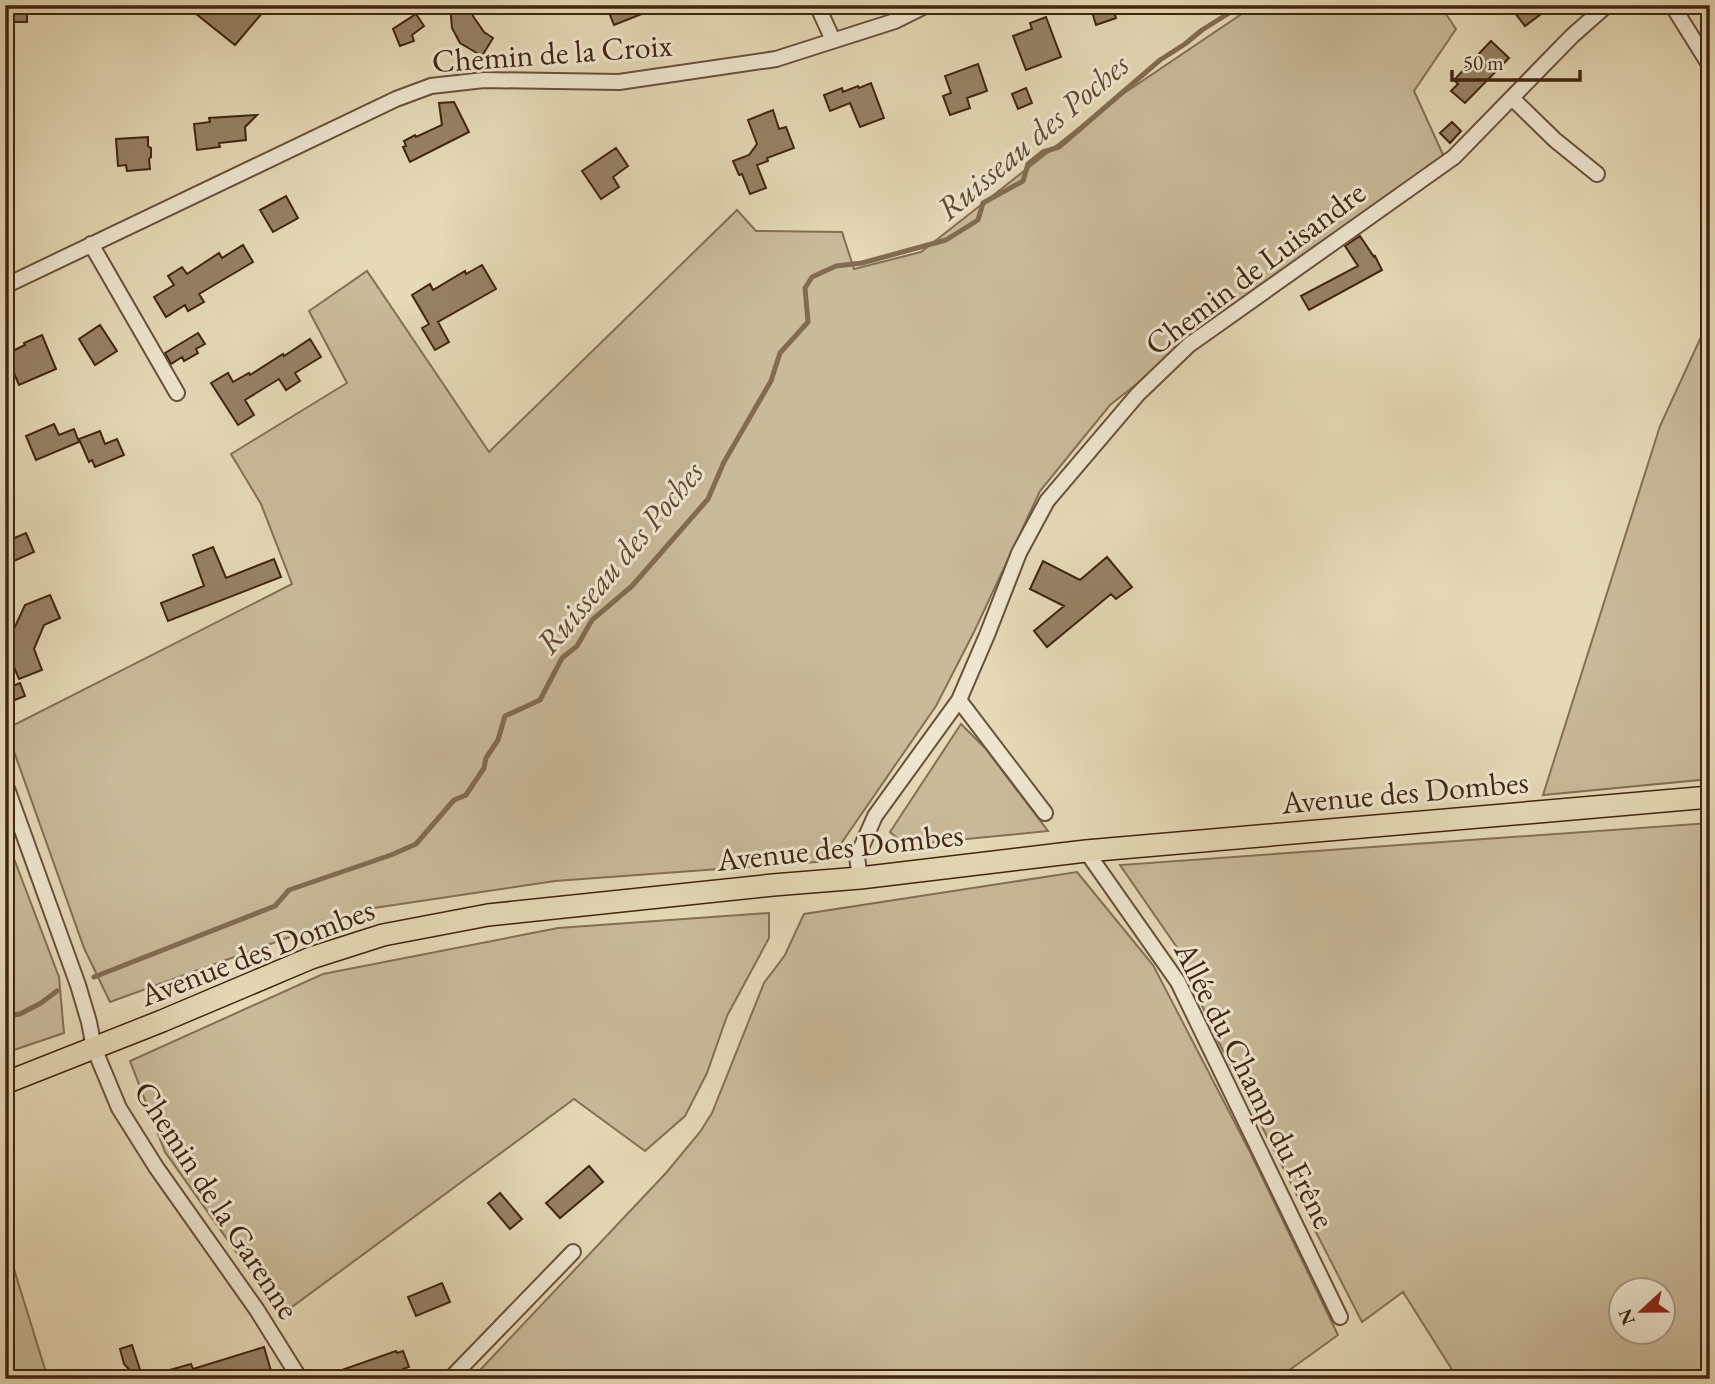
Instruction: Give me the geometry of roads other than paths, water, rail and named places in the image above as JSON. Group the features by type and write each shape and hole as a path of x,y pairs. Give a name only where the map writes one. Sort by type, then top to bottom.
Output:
{"main road":[{"name":"Avenue des Dombes","path":"5,1083 311,958 383,935 488,915 860,878 1086,851 1710,797"}],"street":[{"path":"817,5 833,40"},
{"name":"Chemin de la Croix","path":"5,286 397,99 431,86 484,80 619,82 776,59 895,21 927,5"},
{"name":"Chemin de Luisandre","path":"860,878 857,858 875,816 959,700 1019,553 1047,501 1138,394 1189,345 1454,157 1572,36 1607,5"},
{"path":"1672,5 1707,61"},
{"path":"1512,98 1555,140 1597,174"},
{"path":"91,244 177,393"},
{"path":"959,700 1045,813"},
{"name":"Chemin de la Garenne","path":"5,783 78,985 94,1048 119,1108 156,1167 257,1310 300,1379"},
{"name":"Allée du Champ du Frêne","path":"1086,851 1178,982 1340,1317"},
{"path":"450,1379 573,1252"}],"waterway":[{"name":"Ruisseau des Poches","path":"94,977 275,906 289,890 416,844 454,800 466,795 498,740 505,716 540,700 562,658 577,646 592,620 632,586 708,499 724,462 771,381 780,353 808,322 805,288 812,277 836,266 862,263 946,240 978,220 983,203 1023,181 1028,164 1043,152 1059,147 1160,60 1242,5"},
{"name":"Ruisseau des Poches","path":"5,1016 20,1014 57,991"}]}
